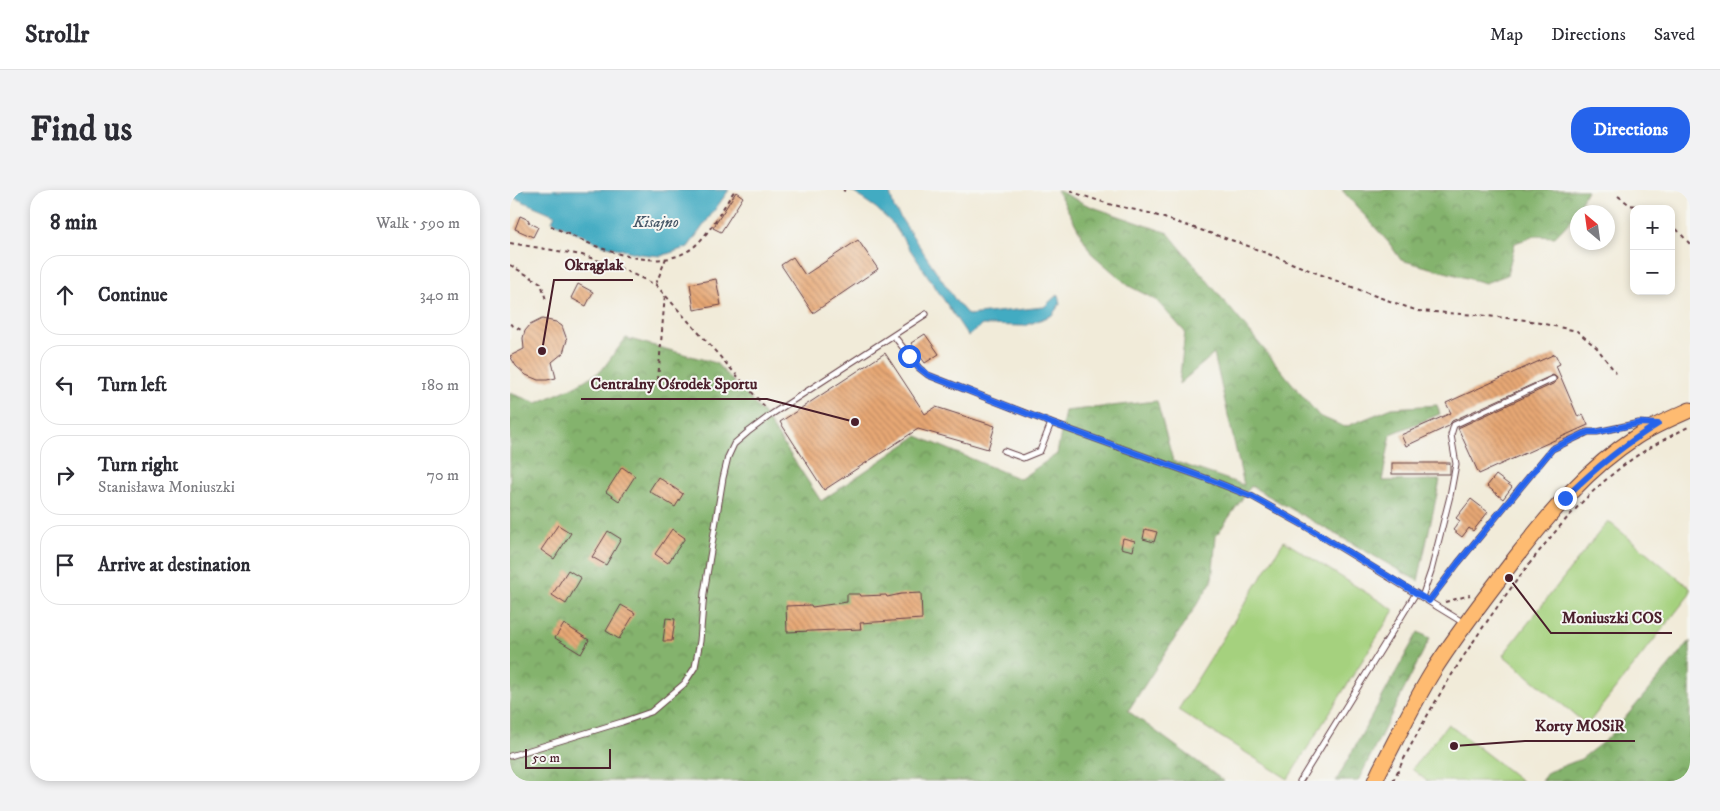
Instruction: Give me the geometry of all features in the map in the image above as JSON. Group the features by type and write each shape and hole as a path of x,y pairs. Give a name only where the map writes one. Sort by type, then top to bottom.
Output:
{"main road":[{"path":"1375,781 1432,673 1524,546 1565,498 1607,458 1658,424 1690,410"}],"lane":[{"path":"510,756 651,712 684,684 696,668 704,593 723,478 728,457 734,444 772,414 926,314"},
{"path":"894,336 919,368 928,375 1051,423 1253,497 1305,526 1466,625"},
{"path":"1422,597 1431,571 1452,488 1456,464 1451,435 1454,425 1553,378"},
{"path":"1004,451 1023,458 1040,451 1051,423"},
{"path":"1429,601 1552,449 1588,432 1597,432 1640,423 1658,424"},
{"path":"1300,781 1416,593"}],"path":[{"path":"551,226 606,251 649,260 682,255 698,243 735,190"},
{"path":"1071,190 1092,199 1150,213 1243,244 1418,311 1526,320 1577,332 1597,348 1616,373"},
{"path":"1618,196 1634,205"},
{"path":"1675,227 1690,244"},
{"path":"510,243 582,255 620,268 656,285 772,414"},
{"path":"656,285 666,258"},
{"path":"510,265 541,283 546,300"},
{"path":"658,380 665,294"},
{"path":"510,324 521,330"},
{"path":"1393,781 1419,730 1473,642 1523,572 1554,534 1595,490 1628,462 1649,448 1690,426"},
{"path":"1434,595 1444,602 1471,594"}],"green space":[{"path":"1057,190 1087,205 1168,233 1319,416 1345,427 1392,408 1437,405 1440,414 1391,434 1382,481 1440,480 1418,581 1251,486 1216,536 1212,581 1128,711 1224,781 510,781 510,393 537,403 573,387 601,371 626,338 716,363 763,413 821,501 917,436 1020,479 1057,454 1065,411 1157,401 1173,461 1244,485 1214,354 1179,384 1185,332 1156,300 1129,286 1091,253"},
{"path":"1342,190 1587,190 1579,205 1570,205 1570,221 1555,237 1535,236 1515,243 1507,275 1485,283 1401,260 1389,243"},
{"path":"1608,521 1690,588 1690,594 1587,725 1503,655"},
{"path":"1284,541 1394,610 1288,779 1178,710"},
{"path":"1418,632 1430,638 1358,781 1336,781"},
{"path":"1690,641 1690,781 1541,781 1548,772 1581,759 1608,738"},
{"path":"1448,724 1522,781 1427,781 1412,769"}],"water":[{"name":"Kisajno","path":"510,190 729,190 688,247 661,256 640,254 603,245 552,221 555,215 510,196"},
{"path":"850,190 889,190 894,208 956,301 968,315 1044,307 1058,294 1060,304 1052,315 1025,326 982,325 968,336 893,224 876,208"}],"building":[{"path":"736,192 743,197 721,232 713,228"},
{"path":"520,216 538,227 533,237 515,229"},
{"path":"858,240 878,269 813,313 781,265 793,257 805,275"},
{"path":"716,279 721,305 694,310 690,284"},
{"path":"578,284 593,292 586,306 571,298"},
{"path":"542,319 556,322 562,326 567,340 563,353 552,362 556,378 547,380 538,380 526,375 516,366 510,356 524,349 523,338 525,331 530,325"},
{"path":"925,334 939,354 925,363 911,343"},
{"path":"885,353 925,414 936,407 995,426 988,449 918,429 824,490 780,422"},
{"path":"1555,354 1560,364 1556,366 1578,417 1583,414 1588,425 1479,474 1458,428 1555,383 1557,378 1553,375 1452,421 1449,426 1406,446 1401,435 1451,413 1446,403"},
{"path":"1392,463 1450,463 1450,474 1392,474"},
{"path":"622,467 635,476 619,501 606,492"},
{"path":"1496,475 1512,487 1503,499 1487,486"},
{"path":"658,477 683,494 675,507 649,491"},
{"path":"1471,499 1488,512 1473,531 1469,528 1462,537 1453,530 1460,521 1456,518"},
{"path":"558,525 571,533 554,559 541,550"},
{"path":"672,529 685,538 668,563 655,554"},
{"path":"1145,529 1157,532 1154,542 1143,539"},
{"path":"608,531 621,539 606,565 592,557"},
{"path":"1123,538 1135,541 1133,551 1121,548"},
{"path":"568,570 581,578 566,604 552,595"},
{"path":"921,593 922,619 860,623 861,629 787,632 786,606 811,605 812,607 847,602 847,594 860,594 861,596 886,595 887,597"},
{"path":"621,605 635,613 619,639 606,631"},
{"path":"666,618 675,619 672,641 663,641"},
{"path":"564,624 589,640 581,654 555,638"}],"place":[{"name":"Okrąglak","path":"542,351"},
{"name":"Centralny Ośrodek Sportu","path":"855,422"},
{"name":"Moniuszki COS","path":"1509,578"},
{"name":"Korty MOSiR","path":"1454,746"}],"route":[{"path":"909,356 928,375 1051,423 1253,497 1429,601 1552,449 1588,432 1597,432 1640,423 1658,424 1607,458 1565,498"}]}
